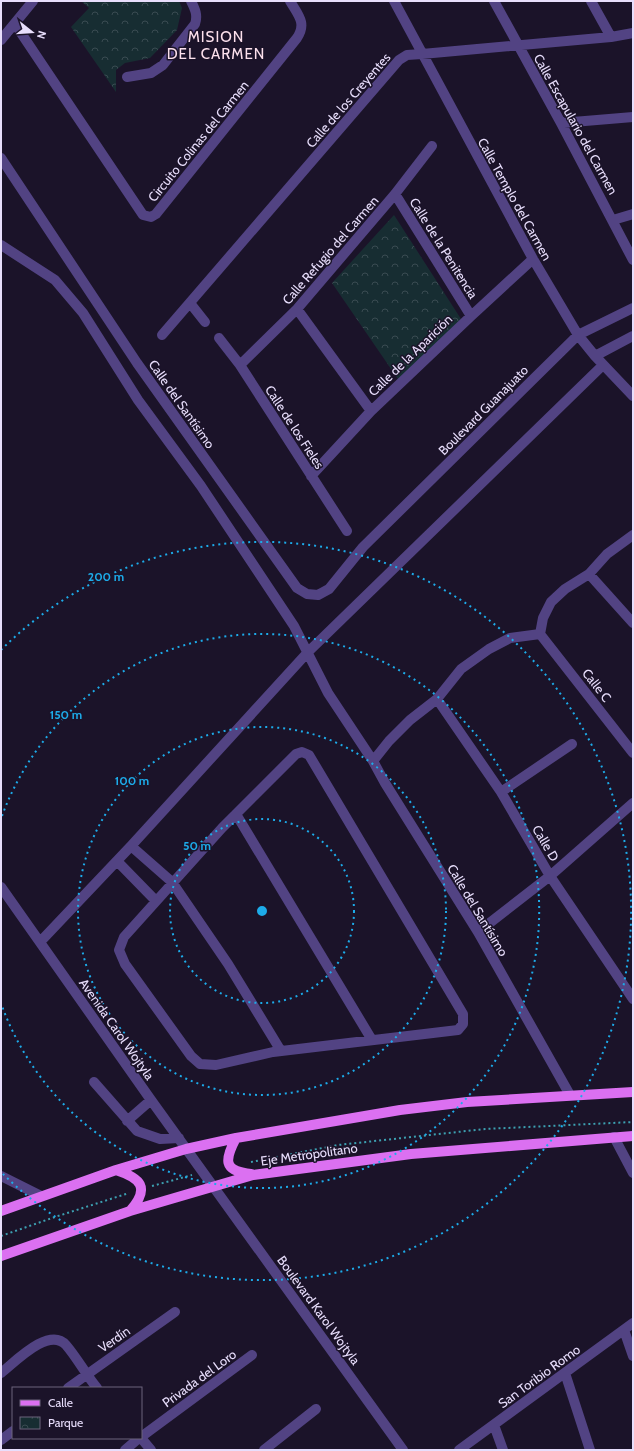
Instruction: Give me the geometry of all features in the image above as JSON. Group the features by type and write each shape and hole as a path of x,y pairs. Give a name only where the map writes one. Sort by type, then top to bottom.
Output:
{"main road":[{"name":"Eje Metropolitano","path":"1,1211 116,1170 186,1149 236,1138 408,1109 467,1102 633,1092"},
{"name":"Eje Metropolitano","path":"1,1256 130,1211 253,1175 411,1154 633,1136"},
{"path":"236,1138 228,1153 229,1164 241,1173 253,1175"},
{"path":"116,1170 134,1177 140,1184 140,1196 130,1211"}],"street":[{"path":"1,40 33,1"},
{"path":"127,77 151,73 163,65 195,24 197,17 196,10 191,1"},
{"name":"Circuito Colinas del Carmen","path":"14,24 143,215 150,217 156,214 302,31 302,24 290,1"},
{"name":"Calle Templo del Carmen","path":"394,1 533,259 578,335 603,365 633,396"},
{"name":"Calle Escapulario del Carmen","path":"494,1 561,123 633,260"},
{"path":"591,1 611,37"},
{"name":"Calle de los Creyentes","path":"162,335 399,60 407,55 518,44 611,37 633,33"},
{"path":"561,123 633,117"},
{"name":"Calle Refugio del Carmen","path":"240,365 297,309 395,194 432,146"},
{"name":"Calle del Santísimo","path":"1,158 137,363 297,588 307,594 318,594 329,589 363,547"},
{"name":"Calle de la Penitencia","path":"395,194 471,316"},
{"path":"613,220 633,214"},
{"name":"Calle del Santísimo","path":"1,245 55,280 83,313 138,400 201,486 294,626 328,693 374,760 393,796 478,932 570,1095"},
{"name":"Calle de la Aparición","path":"311,476 371,410 533,259"},
{"path":"190,303 205,322"},
{"name":"Boulevard Guanajuato","path":"363,547 578,335 633,308"},
{"path":"297,309 371,410"},
{"path":"595,356 633,336"},
{"name":"Calle de los Fieles","path":"219,338 240,365 347,531"},
{"path":"40,942 131,846 308,652 603,365"},
{"path":"374,760 389,741 410,720 437,699 461,669 510,638 540,634 543,618 551,602 565,589 589,574 607,554 633,535"},
{"path":"589,574 633,623"},
{"name":"Calle C","path":"540,634 633,753"},
{"name":"Calle D","path":"437,699 501,792 550,876 633,999"},
{"path":"501,792 572,744"},
{"path":"302,752 310,755 463,1014 463,1024 458,1030 281,1051 216,1065 200,1064 191,1056 125,964 120,950 124,937 172,882 236,814 296,754 302,752"},
{"path":"478,932 550,876 633,803"},
{"path":"236,814 372,1040"},
{"path":"131,846 172,882 228,964 281,1051"},
{"path":"117,861 156,901"},
{"name":"Avenida Carol Wojtyla","path":"1,887 151,1100 214,1186"},
{"path":"94,1082 136,1131 160,1139 179,1138"},
{"path":"127,1121 151,1100"},
{"path":"614,1137 633,1173"},
{"path":"1,1176 41,1196"},
{"name":"Boulevard Karol Wojtyla","path":"214,1186 403,1450"},
{"name":"Verdín","path":"69,1387 85,1374 175,1312"},
{"name":"San Toribio Romo","path":"459,1450 633,1323"},
{"path":"624,1330 633,1356"},
{"path":"1,1373 42,1342 48,1340 59,1340 66,1344 85,1374 96,1387"},
{"name":"Privada del Loro","path":"142,1436 252,1355"},
{"path":"565,1374 590,1450"},
{"path":"264,1450 316,1409"},
{"path":"494,1425 502,1450"},
{"path":"1,1440 12,1432"},
{"name":"Privada del Loro","path":"124,1450 138,1439"},
{"path":"142,1439 151,1450"}],"green space":[{"path":"81,1 179,1 182,8 177,30 150,58 125,63 116,70 116,92 71,27 89,8"},
{"path":"394,215 461,319 400,382 332,283"}],"district":[{"name":"MISION DEL CARMEN","path":"216,46"}]}
